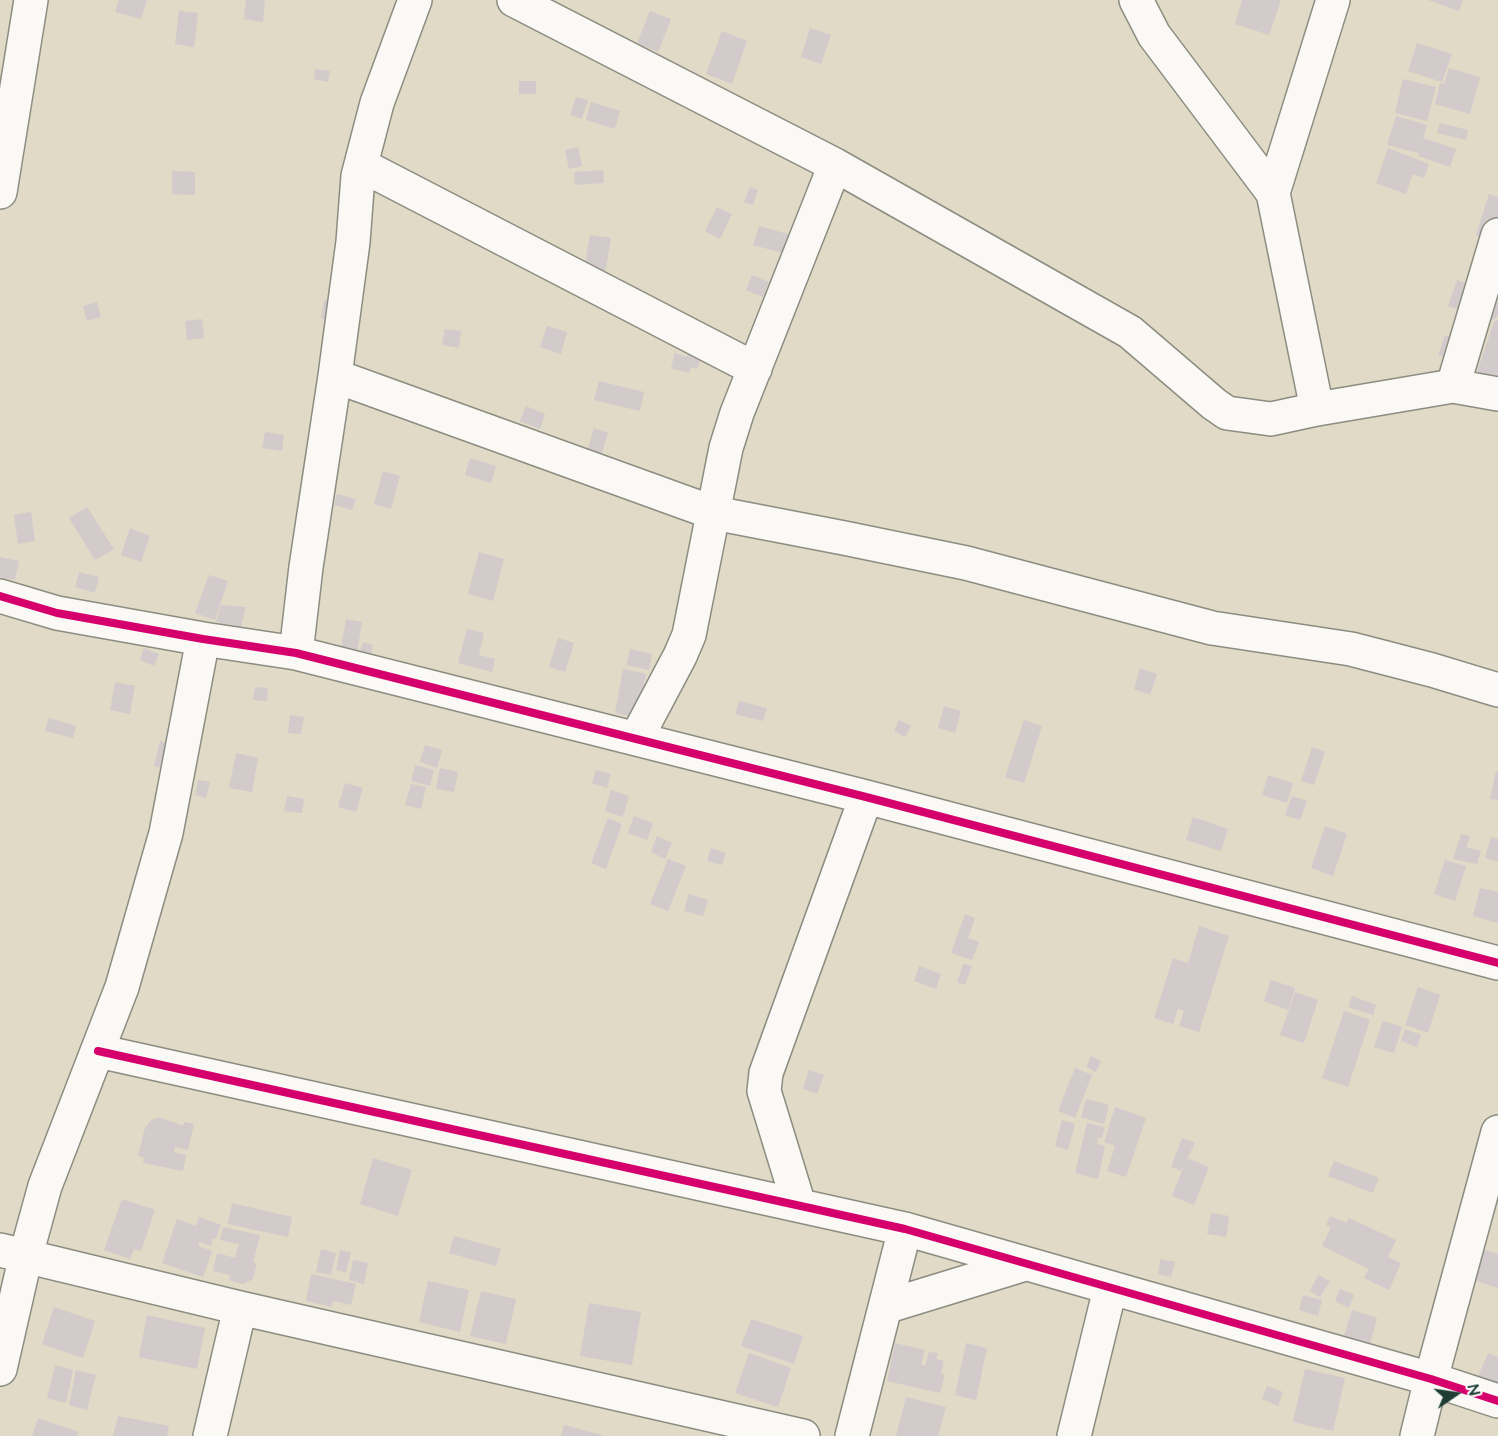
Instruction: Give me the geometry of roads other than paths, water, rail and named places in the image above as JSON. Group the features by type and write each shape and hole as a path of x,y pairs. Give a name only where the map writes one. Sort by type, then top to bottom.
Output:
{"street":[{"path":"0,192 31,0"},
{"path":"296,653 306,567 335,376 361,165 377,103 415,0"},
{"path":"514,0 835,165 1130,332 1214,404 1227,412 1271,419 1453,386 1498,394"},
{"path":"1136,0 1154,35 1273,193 1317,409"},
{"path":"1154,35 1164,0"},
{"path":"1273,193 1333,0"},
{"path":"361,165 755,369"},
{"path":"636,739 689,635 726,448 737,413 835,165"},
{"path":"1453,386 1498,235"},
{"path":"335,376 714,513 966,564 1212,628 1351,649 1498,690"},
{"path":"0,596 57,613 296,653 866,797 1498,963"},
{"path":"0,1369 13,1253 45,1186 122,987 166,833 203,639"},
{"path":"799,1205 764,1091 766,1073 866,797"},
{"path":"98,1051 905,1229 1431,1379 1498,1401"},
{"path":"1417,1436 1498,1132"},
{"path":"852,1436 905,1229"},
{"path":"13,1253 240,1308 803,1436"},
{"path":"885,1307 1024,1264"},
{"path":"1074,1436 1110,1289"},
{"path":"210,1436 240,1308"}]}
